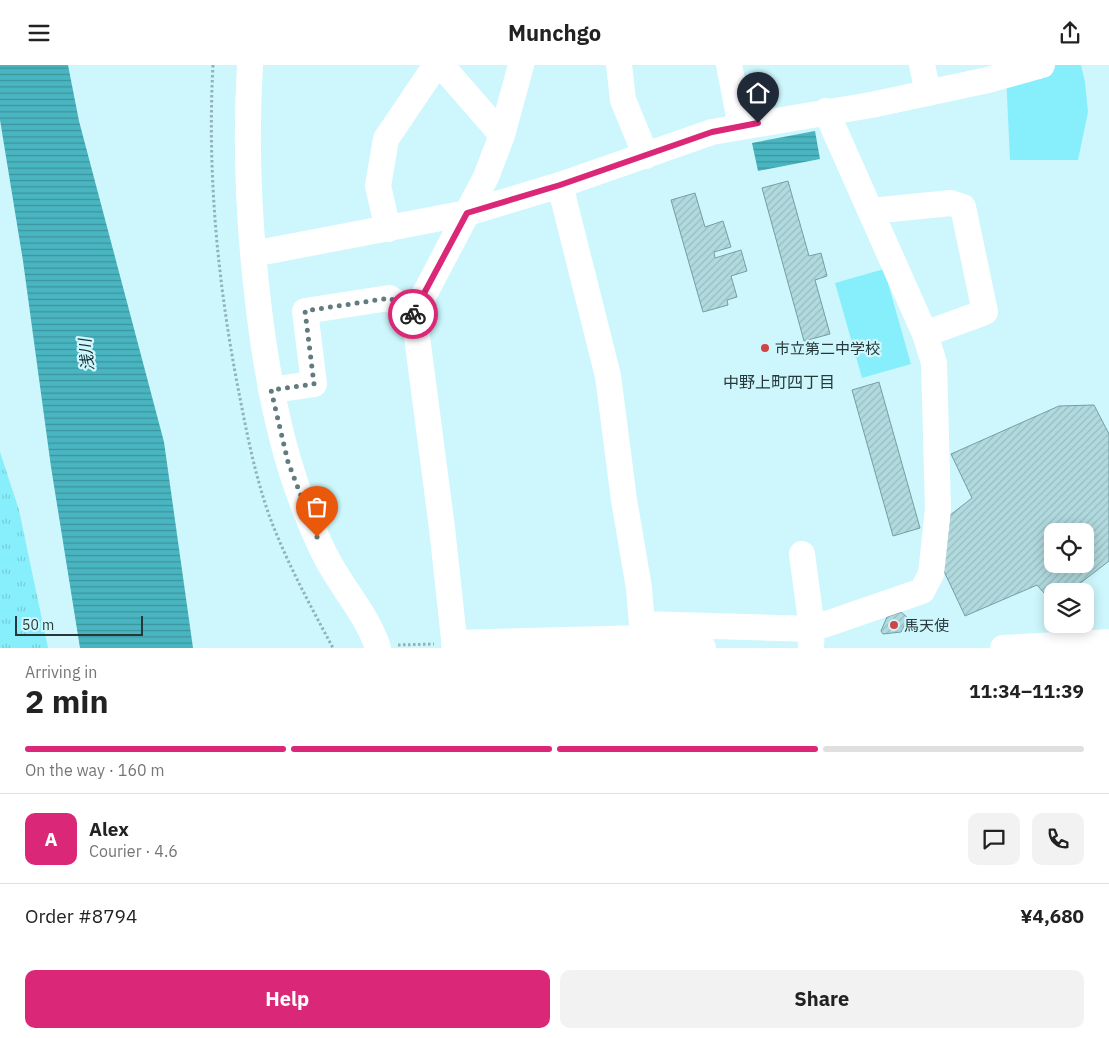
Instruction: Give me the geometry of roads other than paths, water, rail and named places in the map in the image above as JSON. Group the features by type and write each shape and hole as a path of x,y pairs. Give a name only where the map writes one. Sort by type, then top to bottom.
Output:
{"street":[{"path":"250,65 247,109 250,223 263,344 271,390 288,462 304,508 330,565 368,624 387,647"},
{"path":"388,229 378,186 386,139 436,65"},
{"path":"441,65 502,135"},
{"path":"521,65 502,135 486,177 414,314 442,528 450,645 643,631 811,638 922,591 931,574 938,509 934,363 925,334 826,111"},
{"path":"619,65 623,100 646,156"},
{"path":"729,65 741,126"},
{"path":"922,65 928,93"},
{"path":"253,254 467,213 560,185 712,132 826,111 871,105 988,80 1042,65"},
{"path":"560,185 608,376 624,500 639,588 643,631"},
{"path":"871,211 951,203 963,207 985,313 925,334"},
{"path":"271,390 314,384 305,311 390,298 414,314"},
{"path":"802,554 811,638"},
{"path":"643,631 688,640 703,648"},
{"path":"1003,648 1109,642"}],"water":[{"name":"浅川","path":"0,65 68,65 79,121 164,442 193,648 80,648 51,467 23,261 0,120"},
{"path":"815,131 820,159 758,171 752,143"}],"place":[{"name":"市立第二中学校","path":"765,348"},
{"name":"馬天使","path":"894,625"}],"district":[{"name":"中野上町四丁目","path":"779,382"}]}
